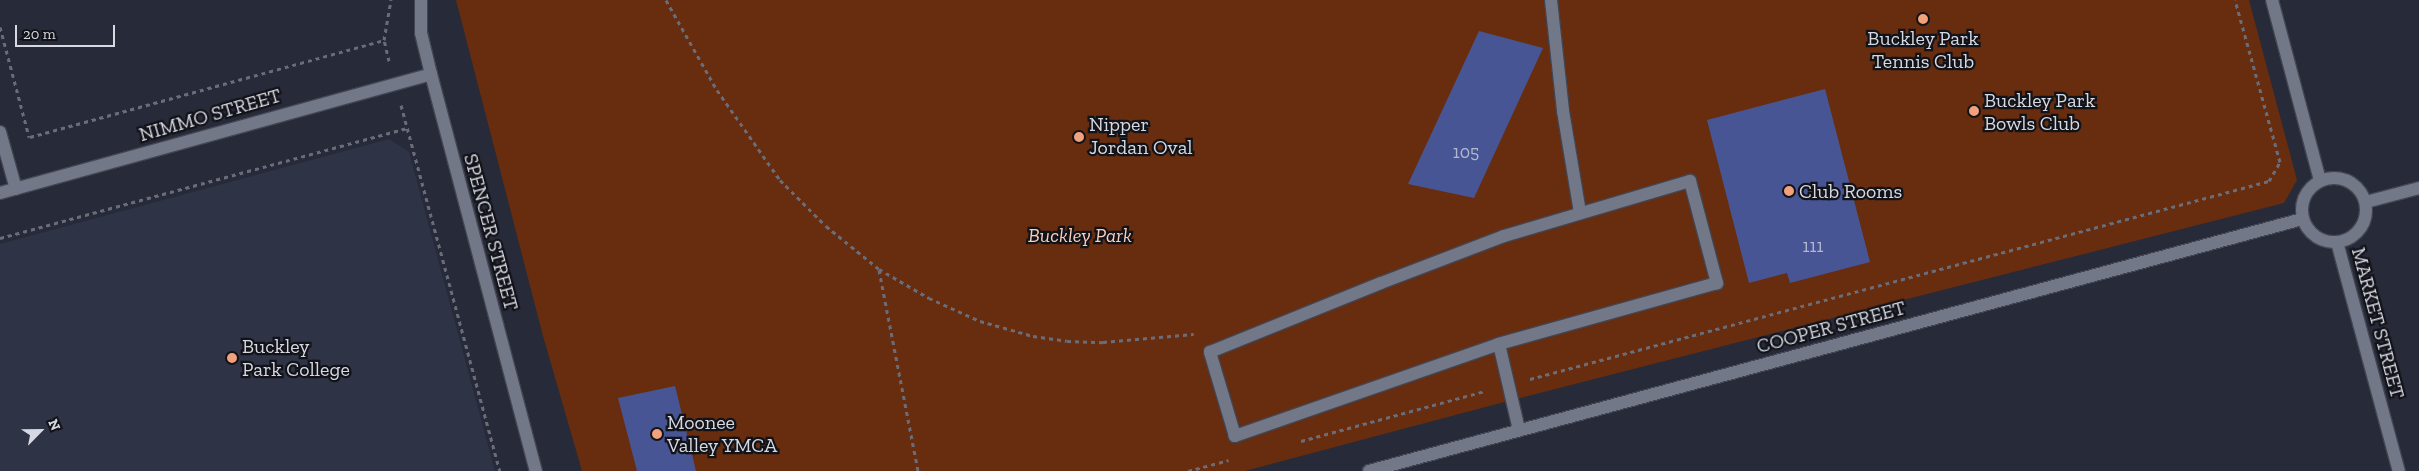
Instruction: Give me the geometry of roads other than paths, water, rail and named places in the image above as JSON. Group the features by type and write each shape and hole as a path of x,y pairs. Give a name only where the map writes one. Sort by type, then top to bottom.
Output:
{"street":[{"name":"SPENCER STREET","path":"421,0 421,32 430,74 536,471"},
{"path":"1551,0 1563,111 1580,213"},
{"path":"2272,0 2320,180"},
{"name":"NIMMO STREET","path":"0,193 430,74"},
{"path":"2,139 16,189"},
{"path":"2331,177 2348,181 2361,192 2366,202 2366,213 2359,230 2351,238 2337,242 2318,239 2309,232 2302,219 2301,208 2305,194 2312,185 2320,180 2331,177"},
{"path":"1690,180 1717,283 1499,344 1235,436 1210,352 1504,236 1690,180"},
{"path":"2366,202 2419,188"},
{"name":"COOPER STREET","path":"1369,471 2302,219"},
{"name":"MARKET STREET","path":"2337,242 2399,471"},
{"path":"1499,344 1519,430"}],"place":[{"name":"Buckley Park Tennis Club","path":"1923,19"},
{"name":"Buckley Park Bowls Club","path":"1974,111"},
{"name":"Nipper Jordan Oval","path":"1079,137"},
{"name":"Club Rooms","path":"1789,191"},
{"name":"Buckley Park College","path":"232,358"},
{"name":"Moonee Valley YMCA","path":"657,434"}],"park label":[{"name":"Buckley Park","path":"1080,235"}]}
